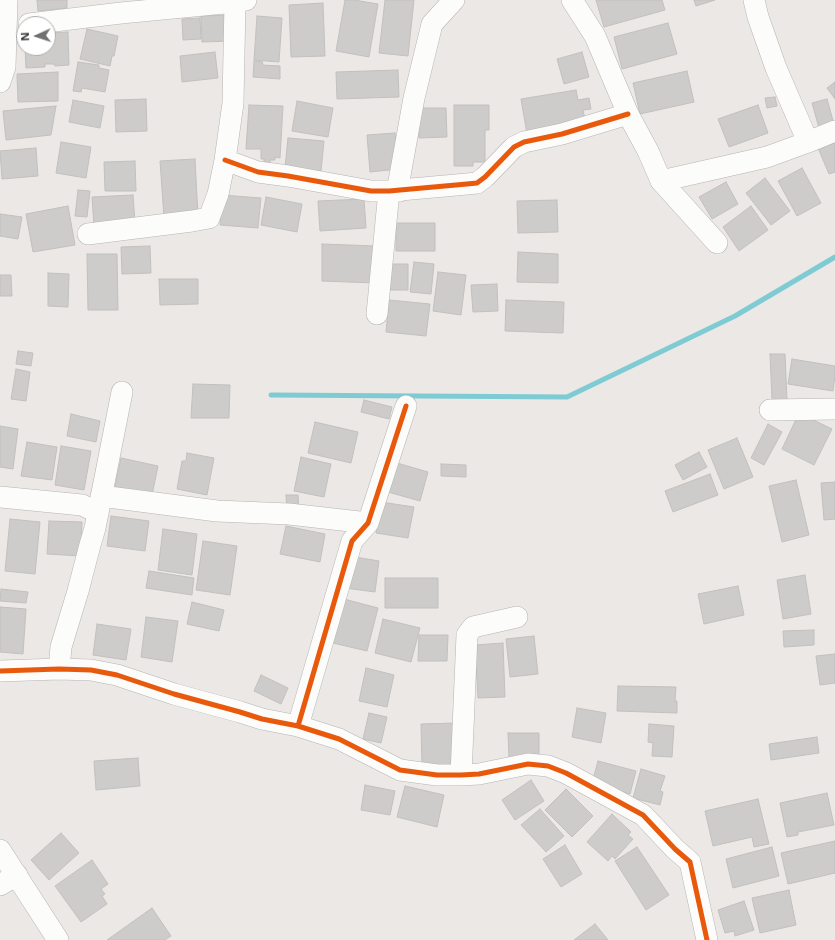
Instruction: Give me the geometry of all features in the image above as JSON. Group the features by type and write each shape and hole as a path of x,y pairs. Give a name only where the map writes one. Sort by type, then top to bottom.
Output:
{"street":[{"path":"0,82 5,67 10,26 6,0"},
{"path":"377,314 394,191 399,181 414,98 432,24 454,0"},
{"path":"572,0 595,36 628,114 648,151 661,181 717,243"},
{"path":"754,0 758,17 776,68 808,142"},
{"path":"56,21 241,1 233,103 225,160 218,194 209,218 88,234"},
{"path":"225,160 258,172 288,176 371,192 477,182 485,177 514,146 524,142 562,134 628,114"},
{"path":"661,181 767,156 835,131"},
{"path":"59,669 61,647 95,528 122,392"},
{"path":"298,726 352,541 368,523 406,406"},
{"path":"770,410 835,409"},
{"path":"0,497 82,505 99,504 217,512 289,514 368,523"},
{"path":"461,776 467,635 473,627 517,617"},
{"path":"0,671 59,669 91,670 117,675 174,694 262,719 298,726 339,738 400,770 461,776 479,774 528,764 548,766 566,772 643,815 675,849 690,862 707,940"},
{"path":"0,850 8,880 58,940"}],"building":[{"path":"37,0 67,0 67,8 38,11"},
{"path":"345,0 378,4 369,57 336,51"},
{"path":"385,0 414,0 408,56 379,53"},
{"path":"596,0 662,0 665,10 604,27"},
{"path":"694,0 715,0 696,6"},
{"path":"323,3 325,56 291,57 289,5"},
{"path":"230,15 231,41 202,42 201,16"},
{"path":"257,16 282,18 279,62 254,60"},
{"path":"200,18 201,39 183,40 182,19"},
{"path":"668,23 677,54 622,69 614,37"},
{"path":"87,29 118,36 114,56 112,56 110,66 80,59"},
{"path":"68,32 69,65 55,66 54,64 45,64 45,67 26,68 25,56 56,56 56,33"},
{"path":"215,52 218,78 182,82 180,56"},
{"path":"582,52 589,77 564,84 557,59"},
{"path":"254,61 263,62 262,65 280,66 280,79 253,77"},
{"path":"78,62 99,65 99,68 109,70 105,92 82,88 81,92 73,91"},
{"path":"398,70 399,97 337,99 336,72"},
{"path":"687,71 694,102 640,114 633,83"},
{"path":"58,72 58,101 18,102 17,74"},
{"path":"835,82 835,99 827,88"},
{"path":"576,90 578,100 589,98 591,109 583,110 586,124 527,134 521,99"},
{"path":"775,97 777,106 767,108 765,98"},
{"path":"146,99 147,131 116,132 115,100"},
{"path":"827,99 834,124 819,128 812,103"},
{"path":"73,100 104,106 100,128 69,122"},
{"path":"297,101 333,108 328,137 292,131"},
{"path":"249,105 283,106 280,158 275,157 275,160 270,160 270,163 264,162 264,159 261,159 261,149 246,149"},
{"path":"454,105 489,105 489,130 485,130 485,162 473,162 473,166 454,166"},
{"path":"758,105 768,133 729,147 718,119"},
{"path":"56,106 51,135 6,140 3,111"},
{"path":"418,108 446,108 447,137 419,138"},
{"path":"395,133 398,169 370,172 367,135"},
{"path":"288,138 324,141 321,171 285,168"},
{"path":"835,140 835,172 829,174 818,148"},
{"path":"61,142 91,147 86,178 56,173"},
{"path":"36,148 38,176 2,179 0,151"},
{"path":"195,159 198,216 164,218 160,161"},
{"path":"135,161 136,191 105,191 104,162"},
{"path":"802,168 821,203 797,216 778,181"},
{"path":"765,178 790,211 771,225 746,193"},
{"path":"726,182 738,204 712,219 699,197"},
{"path":"78,190 90,191 87,217 75,216"},
{"path":"133,195 135,223 94,226 92,197"},
{"path":"222,195 261,198 258,228 220,225"},
{"path":"266,197 302,204 297,232 261,225"},
{"path":"364,199 366,228 320,231 318,201"},
{"path":"557,200 558,232 518,233 517,201"},
{"path":"68,206 75,245 33,252 26,214"},
{"path":"751,206 768,230 739,251 723,227"},
{"path":"0,214 22,217 18,239 0,236"},
{"path":"396,223 435,223 435,251 396,251"},
{"path":"322,244 376,246 375,283 322,281"},
{"path":"150,246 151,273 122,274 121,247"},
{"path":"518,252 558,254 558,283 517,282"},
{"path":"87,254 117,254 118,310 88,310"},
{"path":"414,262 434,264 431,294 410,292"},
{"path":"389,264 408,264 408,290 388,290"},
{"path":"438,272 466,275 461,315 433,311"},
{"path":"48,273 69,274 68,307 48,306"},
{"path":"0,275 11,275 12,296 0,296"},
{"path":"159,279 198,279 198,304 160,305"},
{"path":"497,284 498,311 473,312 471,285"},
{"path":"389,300 430,304 426,336 386,332"},
{"path":"506,300 564,302 563,333 505,331"},
{"path":"18,351 33,353 31,366 16,364"},
{"path":"770,354 785,354 787,400 772,400"},
{"path":"792,359 835,366 833,391 788,384"},
{"path":"16,369 30,372 26,401 11,399"},
{"path":"193,384 230,385 229,418 191,418"},
{"path":"364,400 392,407 389,419 361,412"},
{"path":"799,413 832,429 814,465 782,449"},
{"path":"71,414 100,421 96,442 67,436"},
{"path":"315,422 358,432 351,463 308,453"},
{"path":"768,424 782,432 764,465 751,458"},
{"path":"0,426 18,429 13,469 0,467"},
{"path":"737,438 753,477 724,489 708,450"},
{"path":"27,442 57,447 52,480 21,476"},
{"path":"61,446 91,451 84,490 55,485"},
{"path":"699,452 707,467 683,480 675,465"},
{"path":"187,453 214,458 207,495 177,489 182,461 186,461"},
{"path":"301,457 331,464 324,497 294,491"},
{"path":"121,458 158,466 152,495 115,487"},
{"path":"397,463 428,472 420,501 388,492"},
{"path":"441,464 466,465 466,477 441,476"},
{"path":"710,474 718,495 673,512 665,491"},
{"path":"796,480 809,535 782,542 769,486"},
{"path":"835,482 835,519 824,520 821,483"},
{"path":"286,495 298,495 299,510 287,510"},
{"path":"381,502 414,507 408,538 376,533"},
{"path":"111,516 149,521 145,551 107,546"},
{"path":"10,519 40,522 35,574 5,571"},
{"path":"49,521 82,522 81,556 47,554"},
{"path":"286,526 325,534 320,562 280,554"},
{"path":"163,529 197,534 192,575 158,570"},
{"path":"203,541 237,546 230,595 196,590"},
{"path":"349,556 379,561 375,592 345,588"},
{"path":"149,571 194,578 192,595 146,588"},
{"path":"805,575 811,614 783,619 777,580"},
{"path":"385,578 438,578 438,608 385,608"},
{"path":"738,586 744,615 704,624 698,594"},
{"path":"1,589 28,592 26,603 0,601"},
{"path":"344,599 378,608 367,651 333,643"},
{"path":"192,602 224,610 219,631 187,624"},
{"path":"0,607 26,609 23,654 0,652"},
{"path":"146,617 178,621 172,662 141,657"},
{"path":"383,619 420,628 411,662 375,653"},
{"path":"97,624 131,629 126,660 93,655"},
{"path":"814,630 814,645 784,647 783,631"},
{"path":"419,635 448,635 447,661 418,661"},
{"path":"534,636 538,674 510,677 506,639"},
{"path":"503,643 505,697 478,698 475,645"},
{"path":"835,654 835,683 820,685 816,656"},
{"path":"366,668 394,675 387,707 359,701"},
{"path":"261,675 288,688 281,704 254,691"},
{"path":"618,686 676,687 675,701 677,701 677,713 617,711"},
{"path":"577,708 606,713 601,743 572,737"},
{"path":"369,713 387,717 381,743 363,739"},
{"path":"455,723 455,766 422,766 421,724"},
{"path":"649,724 674,726 672,757 652,756 653,743 648,742"},
{"path":"508,733 539,733 539,759 509,759"},
{"path":"817,737 819,753 771,760 769,744"},
{"path":"138,758 140,786 96,790 94,761"},
{"path":"598,761 636,771 630,794 592,783"},
{"path":"641,769 665,776 660,791 663,792 660,805 633,798"},
{"path":"531,780 544,801 515,820 502,800"},
{"path":"365,785 395,791 390,815 361,810"},
{"path":"405,786 444,795 437,827 397,817"},
{"path":"566,789 593,816 572,837 545,810"},
{"path":"827,793 834,825 798,832 798,835 787,837 780,803"},
{"path":"758,799 769,844 754,847 752,837 713,846 705,811"},
{"path":"540,809 564,836 546,852 521,825"},
{"path":"612,814 631,832 628,835 633,839 615,859 612,856 608,861 587,842"},
{"path":"61,833 79,853 49,880 31,860"},
{"path":"835,841 835,873 788,884 781,853"},
{"path":"565,845 582,874 561,887 543,859"},
{"path":"637,847 669,895 646,910 615,861"},
{"path":"772,847 779,876 733,888 726,859"},
{"path":"92,860 108,884 101,889 105,894 102,896 107,904 81,922 55,886"},
{"path":"789,890 796,925 760,933 752,898"},
{"path":"744,901 754,930 735,936 734,931 725,933 718,910"},
{"path":"152,908 171,936 165,940 107,940"},
{"path":"595,924 608,940 574,940"}],"waterway":[{"path":"271,395 567,397 735,316 835,257"}],"cycle path":[{"path":"225,160 258,172 371,191 389,191 477,183 485,177 514,147 524,142 562,134 628,114"},
{"path":"298,726 352,541 368,523 406,406"},
{"path":"0,671 59,669 91,670 117,675 174,694 262,719 298,726 339,739 400,770 437,775 461,775 479,774 528,764 548,766 566,773 643,815 675,849 690,862 707,940"}]}
